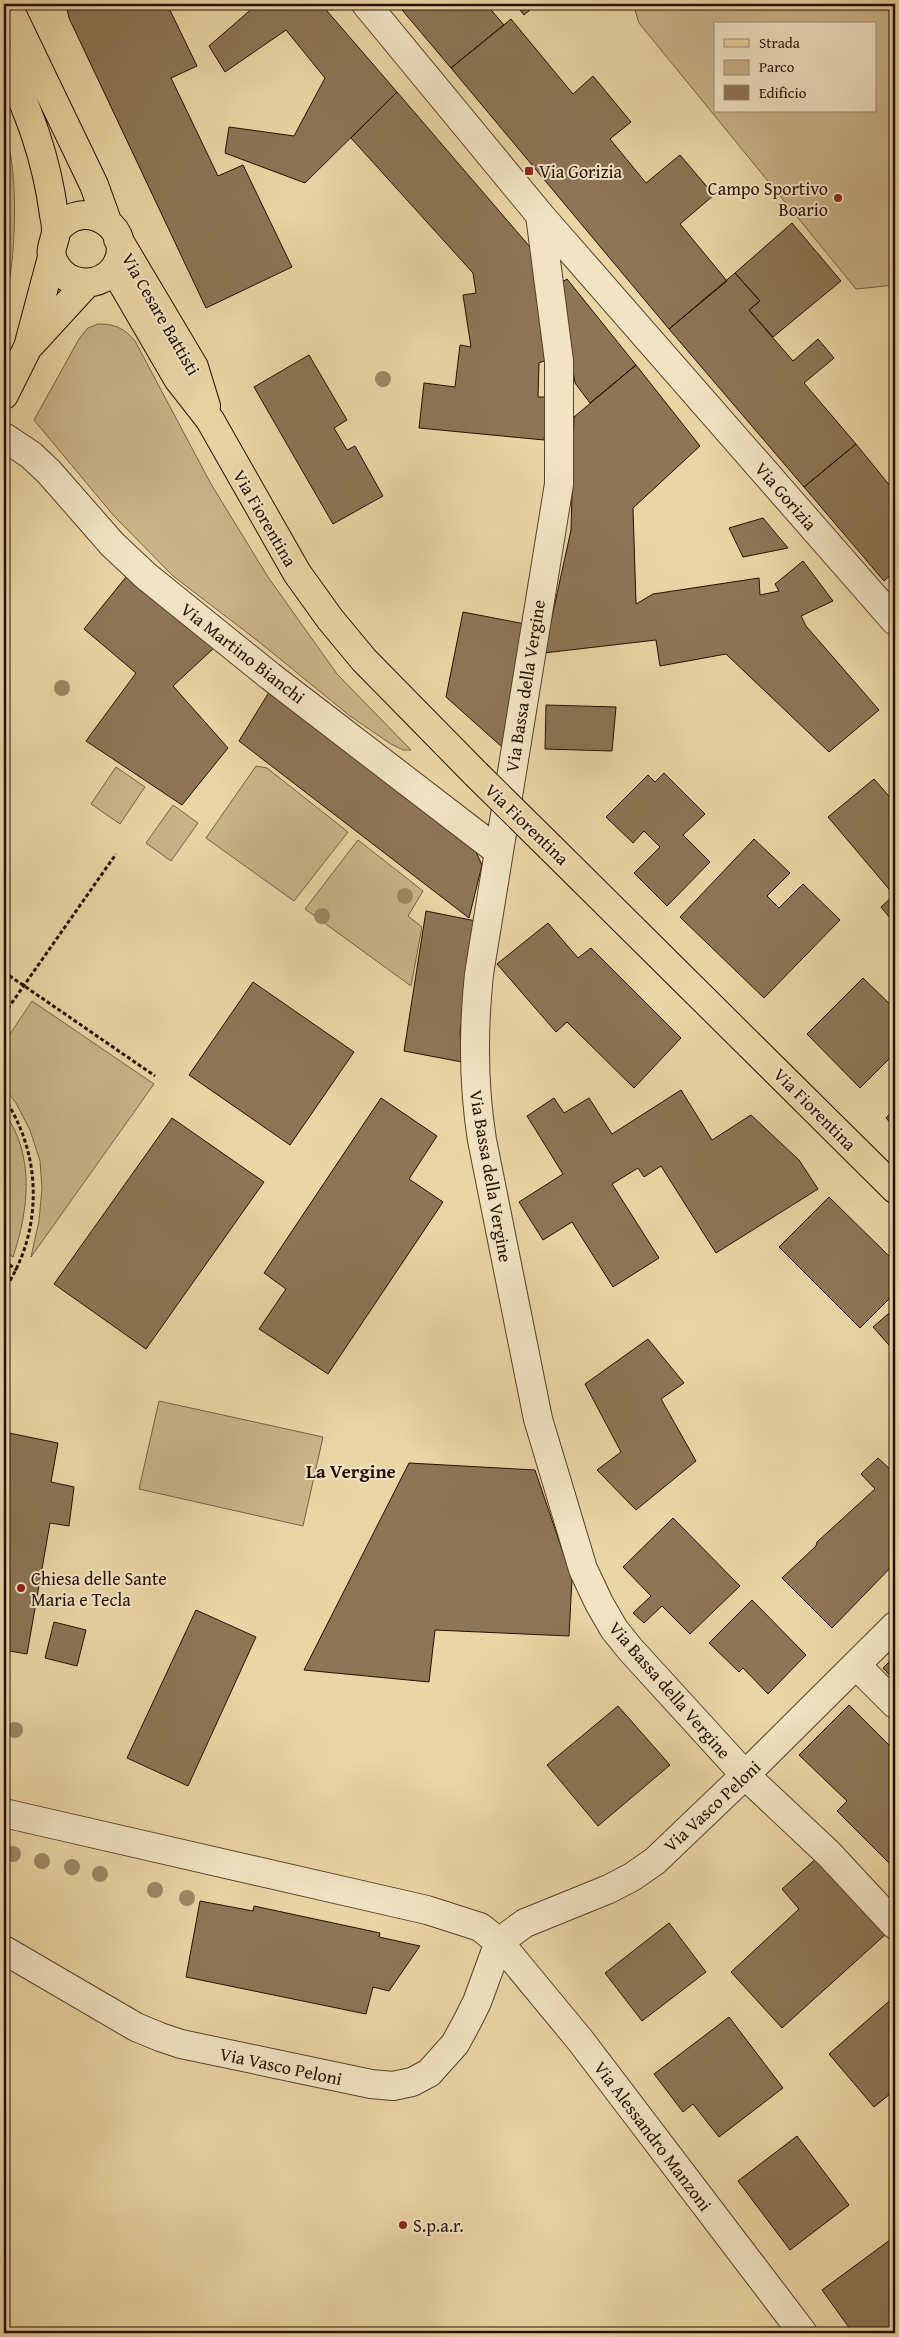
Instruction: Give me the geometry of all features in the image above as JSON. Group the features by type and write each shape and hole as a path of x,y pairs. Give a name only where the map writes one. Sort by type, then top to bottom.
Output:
{"main road":[{"name":"Via Cesare Battisti","path":"7,4 94,185 113,230 194,366 210,420"},
{"path":"4,56 40,145 46,166 55,265 69,279 87,283"},
{"path":"4,394 28,347 54,244 61,225 75,216 92,215 113,230"},
{"name":"Via Cesare Battisti","path":"87,283 97,281 114,269 118,259 113,230"},
{"name":"Via Cesare Battisti","path":"114,269 178,378 210,420"},
{"path":"28,347 87,283"},
{"name":"Via Fiorentina","path":"210,420 297,573 330,619 364,660 476,774 895,1189"}],"street":[{"name":"Via Gorizia","path":"366,4 540,215 895,621"},
{"name":"Via Bassa della Vergine","path":"540,215 559,361 559,484 498,851 474,1020 475,1092 482,1140 538,1418 583,1569 614,1629 746,1776 829,1854 895,1925"},
{"name":"Via Martino Bianchi","path":"4,437 31,455 112,544 146,576 270,676 498,851"},
{"name":"Via Vasco Peloni","path":"4,1950 136,2027 160,2037 182,2044 349,2080 393,2086 412,2082 429,2073 442,2061 455,2044 477,2002 499,1942 525,1923 632,1877 655,1861 746,1776 895,1626"},
{"path":"857,1666 895,1704"},
{"path":"4,1813 427,1910 480,1927 499,1942"},
{"name":"Via Alessandro Manzoni","path":"499,1942 580,2040 803,2333"}],"path":[{"path":"4,1014 116,854"},
{"path":"4,972 154,1076"},
{"path":"4,1098 14,1113 23,1134 31,1160 34,1180 31,1224 25,1249 17,1270 4,1290"},
{"path":"4,1261 17,1270"}],"green space":[{"name":"Campo Sportivo Boario","path":"633,4 895,4 895,285 856,289 639,23"},
{"path":"4,132 9,148 12,169 15,218 11,267 4,304"},
{"path":"98,324 119,328 135,341 211,484 268,577 337,674 411,750 403,750 391,744 350,716 258,641 173,576 114,516 34,420 79,339 88,328"},
{"path":"256,766 267,768 348,832 294,901 206,838"},
{"path":"116,767 145,787 120,824 91,804"},
{"path":"173,805 198,823 171,861 146,843"},
{"path":"358,840 423,891 408,916 422,927 411,986 305,909"},
{"path":"32,1001 154,1084 31,1257 39,1221 42,1188 40,1161 30,1130 16,1103 4,1087 4,1043"},
{"path":"4,1112 21,1146 25,1164 26,1183 23,1220 13,1257 4,1250"},
{"path":"159,1401 323,1437 303,1526 139,1489"}],"building":[{"path":"71,4 167,4 197,66 171,78 218,176 243,165 292,267 206,308 69,18 67,9"},
{"path":"251,4 321,4 397,92 305,183 225,153 229,127 294,136 325,78 286,30 225,72 209,46 255,6"},
{"path":"397,4 486,4 504,25 451,68"},
{"path":"515,4 537,4 524,15"},
{"path":"511,19 573,94 593,76 631,122 610,139 646,183 680,155 714,195 680,224 727,281 669,329 451,68"},
{"path":"397,92 530,247 551,358 539,363 538,397 550,397 544,440 419,428 424,383 455,387 460,345 471,347 463,295 476,293 473,273 351,138"},
{"path":"792,223 841,281 773,337 749,310 760,301 735,273"},
{"path":"735,273 760,301 749,310 793,361 818,339 834,358 804,383 856,444 804,487 669,329"},
{"path":"567,279 636,365 590,403 575,383 559,284"},
{"path":"309,355 347,420 334,428 347,450 355,446 383,496 333,524 254,387"},
{"path":"636,365 700,446 633,508 636,604 653,594 759,578 760,595 779,591 775,584 803,561 833,601 801,616 806,626 879,710 829,752 726,654 660,666 656,640 544,653 571,530 574,417"},
{"path":"856,444 895,492 895,571 884,581 804,487"},
{"path":"763,518 788,548 743,557 729,528"},
{"path":"126,577 214,648 173,686 228,748 182,805 86,741 136,673 84,629"},
{"path":"463,612 525,624 502,747 446,697"},
{"path":"271,689 468,835 482,865 469,918 239,741"},
{"path":"546,705 616,707 612,751 545,749"},
{"path":"664,773 705,814 683,835 710,862 667,906 634,873 660,847 644,831 633,843 606,817 648,775 655,782"},
{"path":"874,779 895,803 895,924 881,907 894,895 828,817"},
{"path":"754,839 790,873 767,896 779,908 803,884 840,920 764,998 680,917"},
{"path":"426,911 476,921 460,1032 462,1062 404,1051"},
{"path":"548,923 578,958 591,948 681,1038 634,1088 567,1022 556,1032 497,964"},
{"path":"863,978 895,1009 895,1053 860,1088 807,1034"},
{"path":"253,982 354,1052 290,1145 189,1075"},
{"path":"681,1090 712,1140 751,1115 799,1160 818,1189 716,1253 661,1166 644,1177 638,1168 612,1184 659,1258 613,1287 572,1222 543,1240 519,1202 563,1174 527,1116 554,1098 564,1113 589,1098 612,1134"},
{"path":"381,1098 437,1136 409,1179 443,1202 328,1374 259,1329 286,1289 264,1273"},
{"path":"895,1108 895,1128 886,1118"},
{"path":"172,1118 264,1182 146,1349 54,1284"},
{"path":"829,1197 895,1262 895,1293 860,1328 779,1247"},
{"path":"895,1308 895,1352 873,1327"},
{"path":"648,1339 684,1383 661,1399 696,1461 636,1510 597,1470 621,1452 585,1384"},
{"name":"Chiesa delle Sante Maria e Tecla","path":"4,1432 58,1443 51,1482 74,1487 69,1526 50,1523 27,1654 4,1650"},
{"path":"878,1458 892,1471 895,1468 895,1563 832,1628 782,1578 816,1546 817,1542 875,1489 861,1474"},
{"path":"409,1463 535,1470 572,1579 569,1636 435,1630 429,1682 304,1670"},
{"path":"673,1518 740,1586 690,1634 662,1606 644,1623 633,1613 651,1596 623,1567"},
{"path":"752,1600 806,1655 768,1694 743,1668 739,1672 709,1643"},
{"path":"196,1610 256,1637 188,1786 127,1758"},
{"path":"54,1622 86,1630 77,1666 45,1658"},
{"path":"895,1656 895,1681 883,1668"},
{"path":"849,1705 895,1751 895,1869 837,1811 847,1801 799,1755"},
{"path":"618,1706 670,1765 598,1826 547,1765"},
{"path":"818,1857 887,1933 782,2028 731,1972 799,1909 782,1889"},
{"path":"200,1901 253,1911 254,1906 380,1933 379,1937 420,1946 389,1991 373,1987 366,2014 186,1977"},
{"path":"669,1923 706,1972 642,2021 605,1973"},
{"path":"895,1996 895,2090 874,2107 829,2054"},
{"path":"729,2017 783,2088 719,2137 693,2104 683,2112 654,2074"},
{"path":"797,2136 849,2205 790,2250 738,2181"},
{"path":"890,2240 895,2246 895,2333 853,2333 822,2290"}],"place":[{"name":"Via Gorizia","path":"529,171"},
{"name":"Campo Sportivo Boario","path":"838,198"},
{"name":"Chiesa delle Sante Maria e Tecla","path":"21,1588"},
{"name":"S.p.a.r.","path":"403,2225"}],"district":[{"name":"La Vergine","path":"351,1471"}]}
